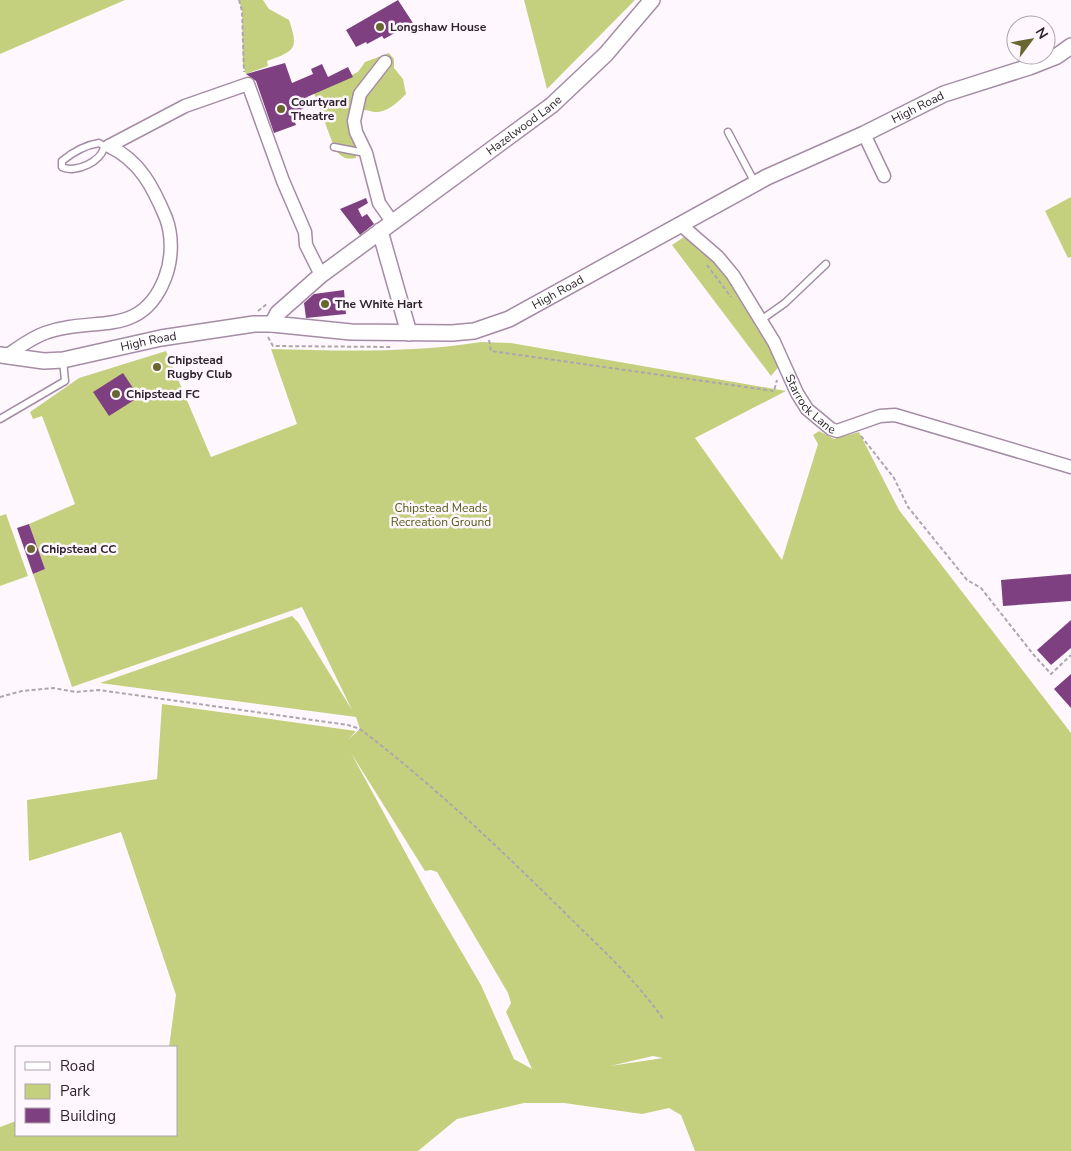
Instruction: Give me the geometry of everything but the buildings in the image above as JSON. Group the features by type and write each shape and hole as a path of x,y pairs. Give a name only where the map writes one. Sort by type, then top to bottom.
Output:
{"street":[{"name":"Hazelwood Lane","path":"270,330 284,307 321,275 552,105 606,54 652,0"},
{"name":"High Road","path":"3,356 44,361 63,360 160,338 245,326 270,330 409,333 474,331 492,326 755,183 864,134 944,94 1030,68 1056,56 1071,46"},
{"path":"385,62 360,94 354,121 356,132 366,153 379,203 393,223"},
{"path":"106,146 185,106 248,84 304,232 306,245 321,275"},
{"path":"864,134 884,176"},
{"path":"3,356 46,332 119,322 136,316 160,292 168,273 171,251 167,223 156,195 138,167 125,153 106,146"},
{"name":"Starrock Lane","path":"681,224 718,257 733,276 774,342 807,409 831,429 837,432 880,416 895,415 1071,467"},
{"path":"380,231 409,333"}],"lane":[{"path":"728,132 755,183"},
{"path":"92,144 106,146 100,157 88,163 75,169 68,170 62,167 62,161 81,149 92,144"},
{"path":"334,148 366,153"},
{"path":"761,320 785,303 826,264"},
{"path":"0,419 65,381 63,360"}],"path":[{"path":"239,0 242,11 243,66 248,84"},
{"path":"705,262 733,298"},
{"path":"270,330 272,346 396,346"},
{"path":"492,334 488,337 491,351 774,391 780,372 786,369"},
{"path":"853,426 894,478 908,507 967,580 981,588 1051,674 1071,655"},
{"path":"0,697 22,691 53,688 76,692 99,690 348,725 360,729 464,817 533,882 639,988 663,1019"}],"green space":[{"path":"0,0 125,0 0,54"},
{"path":"239,0 263,0 269,9 289,20 294,37 294,43 289,51 267,61 268,66 246,74 243,66 242,11"},
{"path":"524,0 635,0 547,89"},
{"path":"389,53 394,59 394,68 403,79 406,94 386,110 376,112 358,111 360,139 355,148 356,158 349,159 343,157 334,147 314,93 358,72 365,62"},
{"path":"1071,197 1071,257 1068,258 1045,211"},
{"path":"684,237 695,242 709,254 724,271 752,313 780,365 771,376 672,245"},
{"name":"Chipstead Meads Recreation Ground","path":"481,342 511,343 786,391 695,438 782,560 818,444 813,435 819,431 834,439 859,432 899,510 1071,733 1071,1151 695,1151 681,1115 669,1108 642,1114 564,1103 524,1103 457,1119 418,1151 0,1151 0,1127 15,1121 15,1136 178,1136 178,1046 169,1046 176,995 121,832 29,861 27,800 157,779 162,704 356,731 349,739 360,729 356,717 100,683 292,616 298,622 352,710 302,607 72,687 33,574 45,569 29,524 75,504 42,416 33,419 30,412 79,378 166,351 211,457 297,424 271,349 403,350","holes":["351,753 425,871 437,872 508,993 511,1003 506,1012 532,1069 514,1059 481,985 433,903","653,1056 663,1058 610,1066"]},
{"path":"6,514 28,576 0,586 0,516"}],"place":[{"name":"Longshaw House","path":"380,27"},
{"name":"Courtyard Theatre","path":"281,109"},
{"name":"The White Hart","path":"325,304"},
{"name":"Chipstead Rugby Club","path":"157,367"},
{"name":"Chipstead FC","path":"116,394"},
{"name":"Chipstead CC","path":"31,549"}]}
